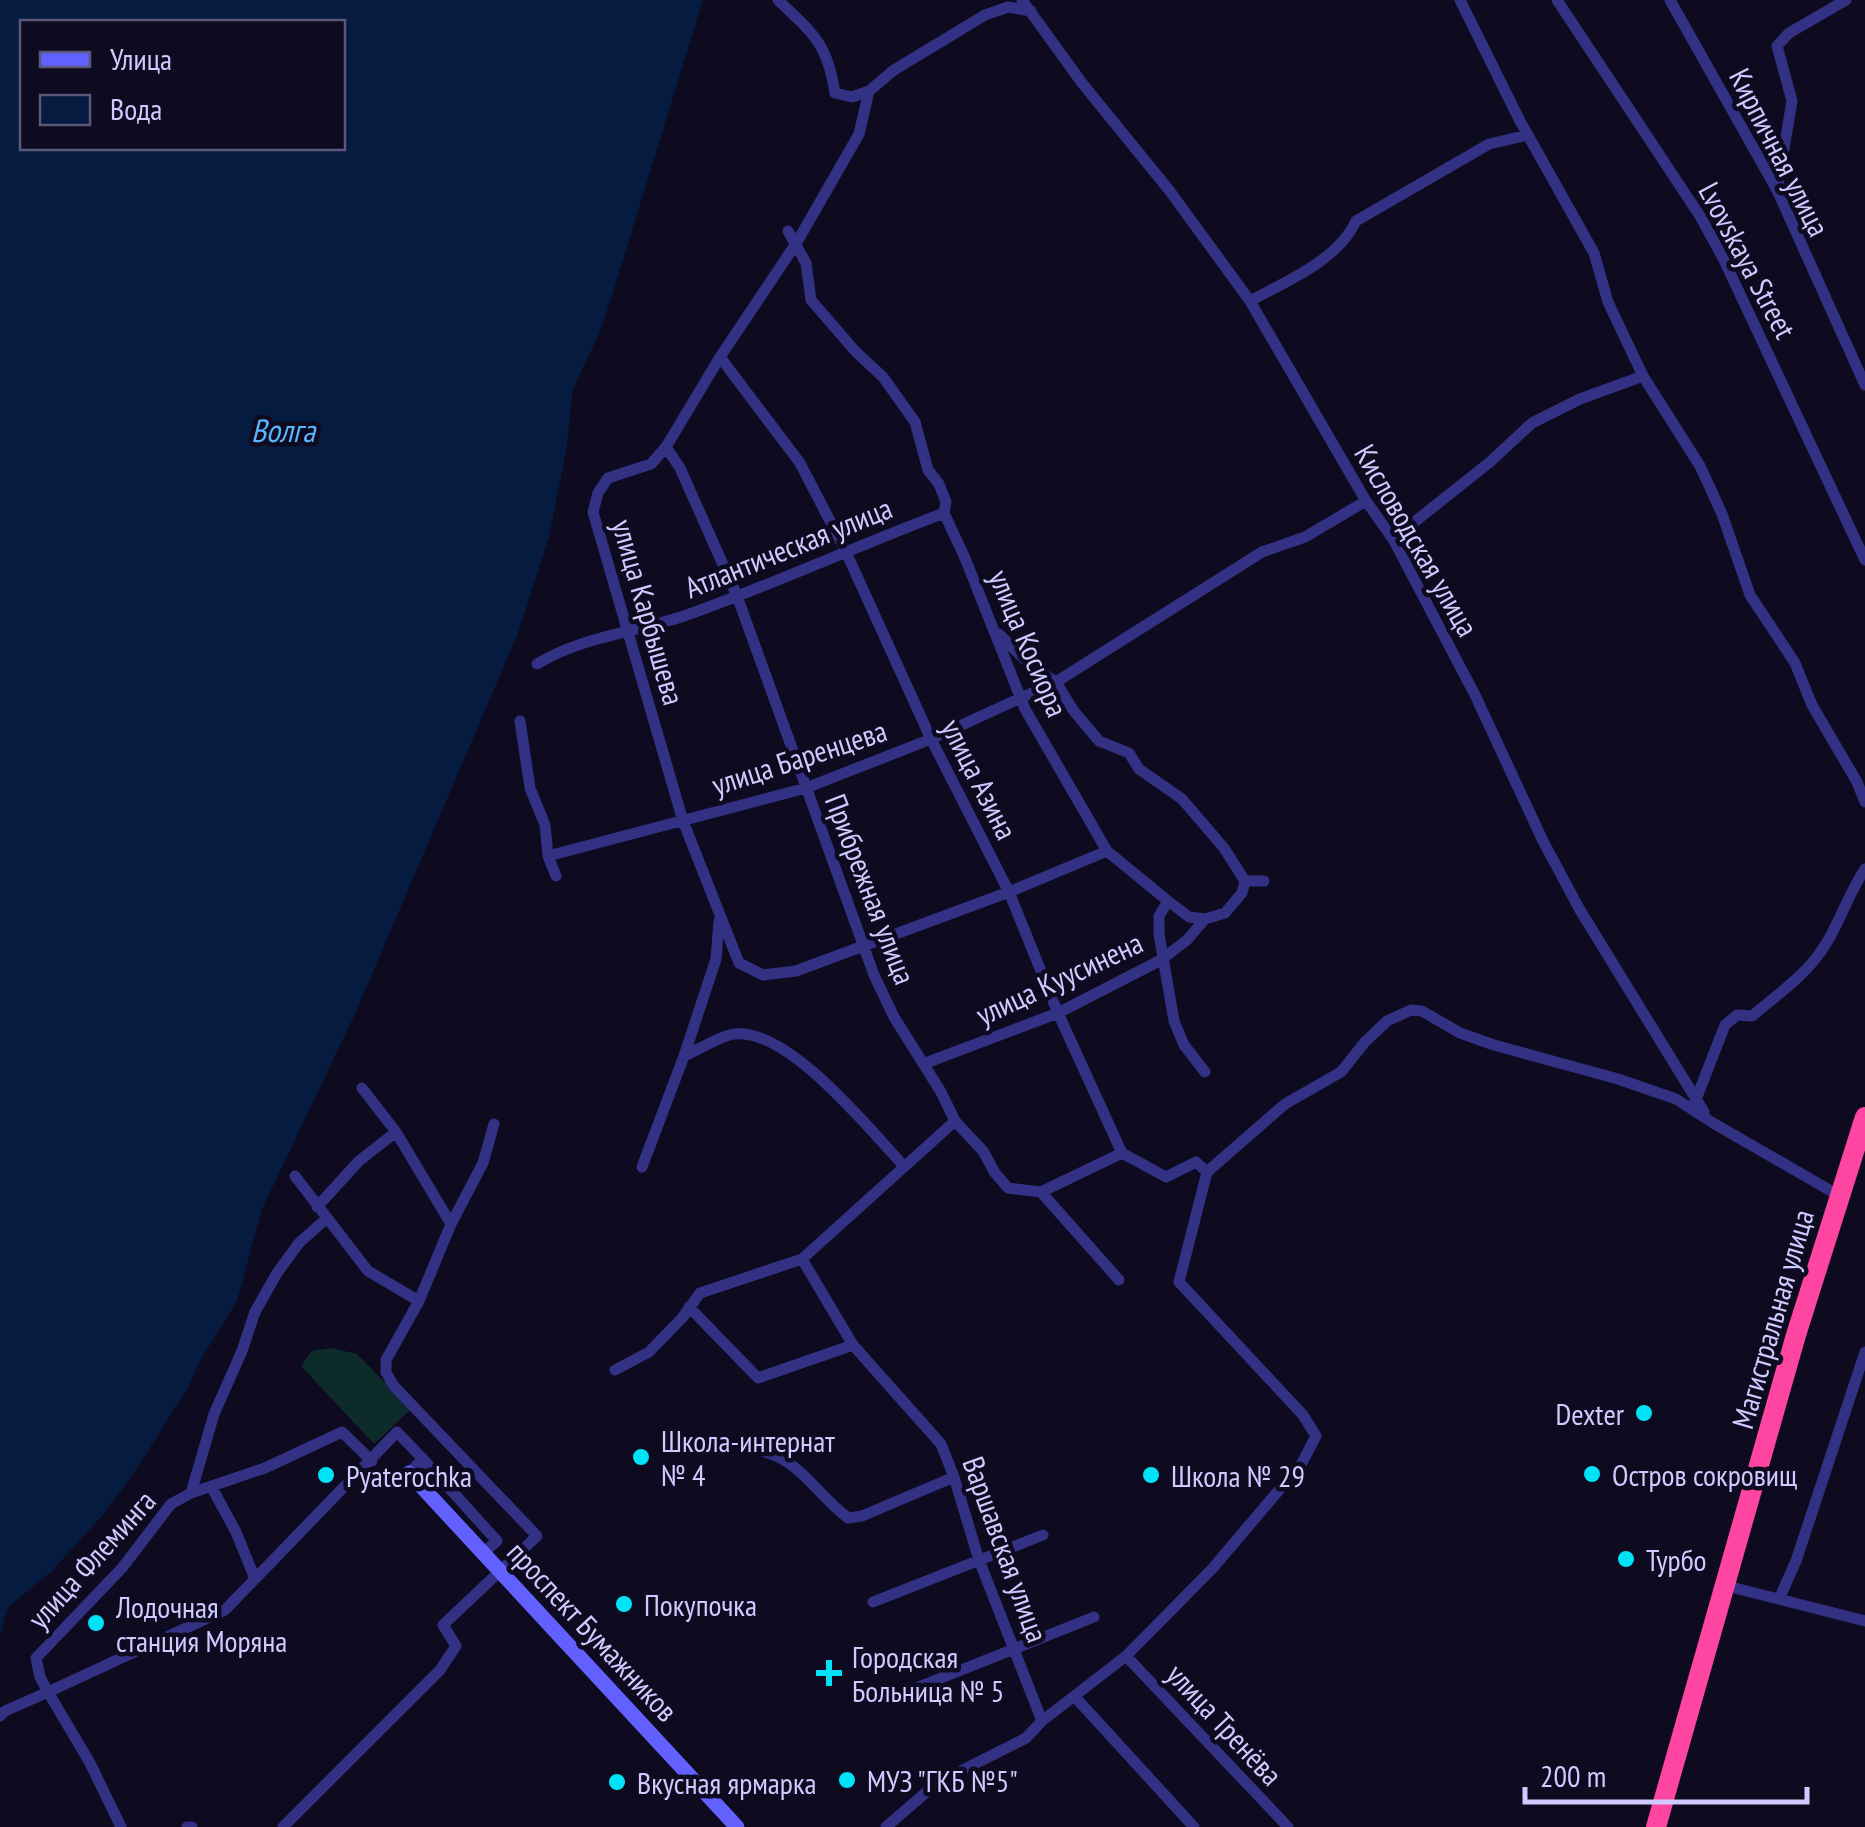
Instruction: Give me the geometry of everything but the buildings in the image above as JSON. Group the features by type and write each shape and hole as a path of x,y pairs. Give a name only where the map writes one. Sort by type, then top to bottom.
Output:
{"highway":[{"name":"Магистральная улица","path":"1656,1827 1796,1336 1865,1117"}],"street":[{"path":"778,0 823,44 835,93 852,98 869,91 894,70 985,15 1008,7 1031,12"},
{"name":"Кисловодская улица","path":"1022,0 1250,301 1366,501 1393,539 1476,695 1543,841 1580,910 1712,1124"},
{"path":"1460,0 1528,135 1594,253 1608,302 1643,376 1700,466 1722,514 1750,595 1795,663 1812,705 1865,802"},
{"name":"Lvovskaya Street","path":"1557,0 1700,216 1865,560"},
{"name":"Кирпичная улица","path":"1670,0 1777,190 1865,385"},
{"path":"1777,190 1792,101 1777,46 1789,33 1846,0"},
{"name":"улица Карбышева","path":"869,91 859,134 797,242 720,356 666,448 652,464 608,478 598,494 594,512 683,820 739,963 763,975 796,971 1010,892 1107,851"},
{"path":"1250,301 1306,270 1348,240 1356,220 1490,144 1528,135"},
{"name":"улица Косиора","path":"788,231 806,262 811,300 846,342 883,377 915,422 928,470 946,502 944,514 966,558 1021,700 1107,851 1189,917 1205,919"},
{"name":"улица Азина","path":"720,356 800,463 846,552 930,739 1010,892 1058,1013 1122,1153"},
{"path":"1393,539 1490,462 1532,423 1580,399 1643,376"},
{"name":"Прибрежная улица","path":"666,448 680,468 737,596 874,976 894,1018 955,1120 983,1150 995,1174 1008,1188 1041,1192 1119,1280"},
{"name":"улица Баренцева","path":"548,856 806,788 1021,700 1262,552 1305,537 1366,501"},
{"name":"Атлантическая улица","path":"537,664 553,654 737,596 944,514"},
{"path":"991,624 1030,664 1056,682 1098,741 1128,753 1139,769 1182,799 1224,848 1245,881 1264,881"},
{"path":"520,720 530,788 545,824 548,856 556,876"},
{"path":"1695,1102 1725,1025 1737,1014 1752,1016 1816,959 1865,869"},
{"name":"улица Куусинена","path":"923,1064 1058,1013 1161,960 1187,940 1205,919 1225,913 1242,893 1245,881"},
{"path":"1168,901 1159,916 1161,960 1174,1020 1184,1044 1206,1072"},
{"path":"642,1167 716,959 719,913"},
{"path":"886,1827 937,1784 1026,1738 1042,1721 1126,1656 1189,1595 1302,1463 1316,1436 1281,1390 1179,1282 1207,1172 1286,1104 1341,1072 1388,1021 1411,1010 1422,1011 1460,1033 1494,1045 1618,1078 1676,1099 1712,1124 1838,1195"},
{"path":"684,1056 732,1034 757,1036 808,1065 904,1166"},
{"path":"362,1088 396,1132 451,1224"},
{"path":"615,1370 649,1352 700,1293 802,1260 955,1120"},
{"path":"283,1827 440,1670 456,1646 442,1625 537,1536 393,1385 386,1372 386,1360 419,1302 451,1224 483,1163 494,1124"},
{"path":"317,1208 359,1162 396,1132"},
{"path":"1041,1192 1122,1153 1166,1177 1196,1162 1207,1172"},
{"path":"295,1176 368,1271 419,1302"},
{"path":"191,1493 214,1414 255,1312 299,1243 326,1219"},
{"name":"Варшавская улица","path":"802,1260 853,1345 941,1444 979,1560 1042,1721"},
{"path":"689,1307 758,1378 853,1345"},
{"path":"1779,1599 1796,1562 1865,1352"},
{"name":"улица Флеминга","path":"48,1692 36,1658 122,1568 171,1504 191,1493 265,1468 342,1432 372,1461"},
{"path":"0,1716 226,1610 397,1432 496,1541 482,1553"},
{"path":"752,1449 771,1452 790,1462 848,1518 862,1516 954,1476"},
{"path":"409,1473 423,1459"},
{"name":"проспект Бумажников","path":"409,1473 737,1827"},
{"path":"211,1486 256,1579"},
{"path":"873,1602 1043,1535"},
{"path":"1727,1586 1865,1621"},
{"path":"912,1690 1094,1616"},
{"name":"улица Тренёва","path":"1126,1656 1288,1827"},
{"path":"48,1692 90,1763 121,1827"},
{"path":"1075,1697 1194,1827"}],"green space":[{"path":"331,1348 357,1354 411,1409 374,1444 301,1366 312,1351"}],"water":[{"name":"Волга","path":"0,0 703,0 611,299 573,389 566,452 549,537 518,633 355,1014 262,1209 237,1301 187,1389 102,1516 50,1573 8,1607 0,1636"}],"place":[{"name":"Dexter","path":"1644,1413"},
{"name":"Школа-интернат № 4","path":"641,1457"},
{"name":"Остров сокровищ","path":"1592,1474"},
{"name":"Pyaterochka","path":"326,1475"},
{"name":"Школа № 29","path":"1151,1475"},
{"name":"Турбо","path":"1626,1559"},
{"name":"Покупочка","path":"624,1604"},
{"name":"Лодочная станция Моряна","path":"96,1623"},
{"name":"Городская Больница № 5","path":"829,1673"},
{"name":"МУЗ \"ГКБ №5\"","path":"847,1780"},
{"name":"Вкусная ярмарка","path":"617,1782"}]}
